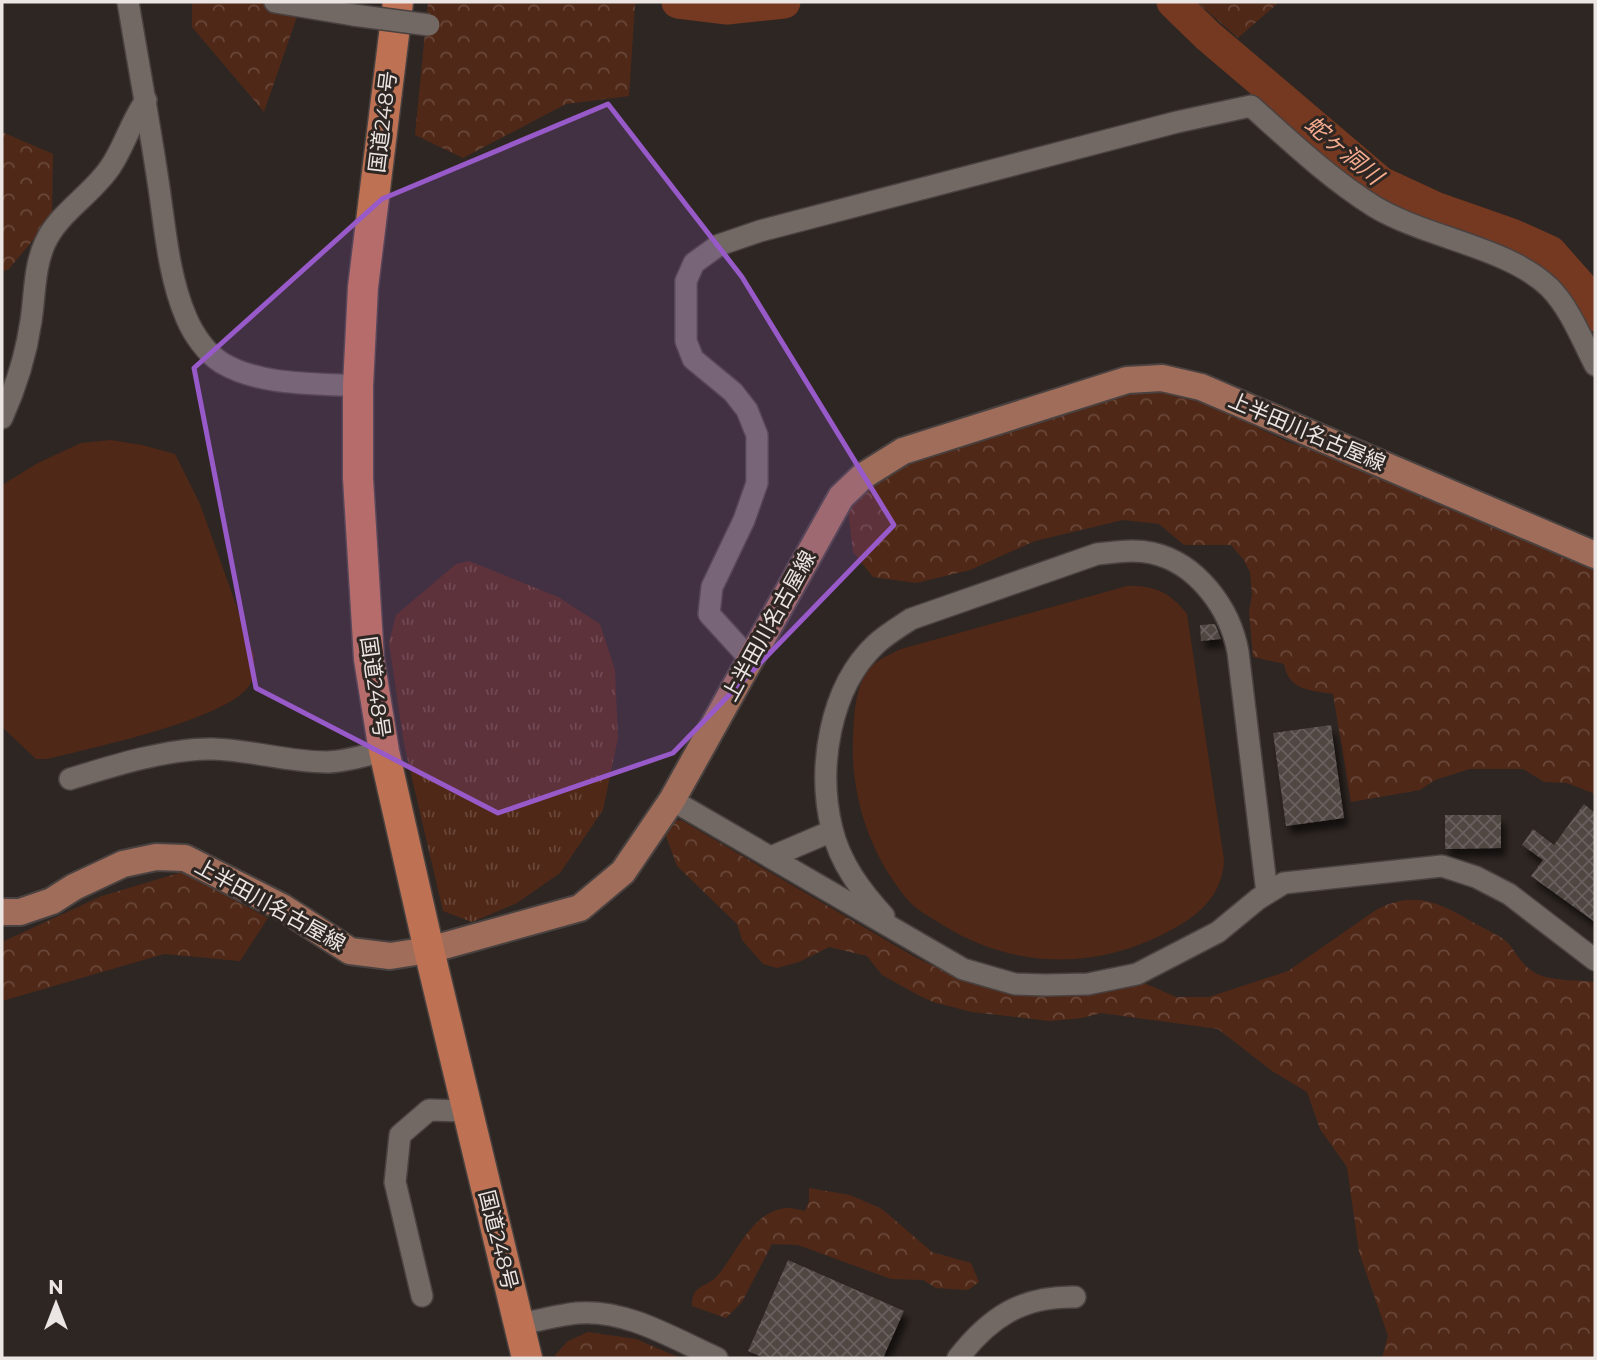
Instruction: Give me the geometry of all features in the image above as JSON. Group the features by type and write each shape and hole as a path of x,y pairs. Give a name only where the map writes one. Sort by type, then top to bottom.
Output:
{"highway":[{"name":"国道248号","path":"398,2 363,287 358,386 358,478 369,659 384,751 466,1111 527,1358"}],"main road":[{"name":"上半田川名古屋線","path":"2,912 20,912 52,901 74,887 123,864 156,857 186,858 282,907 350,951 390,956 429,950 580,908 623,872 673,800 841,497 863,476 902,451 1127,380 1162,378 1201,387 1595,555"}],"street":[{"path":"128,2 172,268 186,318 201,344 220,362 242,372 276,380 358,386"},
{"path":"275,2 429,25"},
{"path":"2,418 24,355 37,267 46,241 61,220 98,184 113,164 135,115 146,100"},
{"path":"750,659 709,614 712,587 744,520 757,482 757,435 747,410 733,392 692,359 686,341 686,281 694,263 719,245 760,231 1177,122 1251,106 1306,155 1375,207 1422,230 1500,257 1529,272 1550,289 1567,313 1595,365"},
{"path":"895,929 854,878 832,831 826,785 832,729 852,675 875,644 911,619 1097,554 1135,551 1151,553 1181,565 1195,576 1226,613 1234,632 1268,893"},
{"path":"70,779 139,760 209,749 330,762 384,751"},
{"path":"673,800 963,969 1015,984 1088,984 1137,974 1219,932 1284,883 1442,866 1476,877 1509,894 1595,960"},
{"path":"771,858 832,831"},
{"path":"422,1296 395,1182 400,1135 429,1110 466,1111"},
{"path":"958,1358 984,1327 1019,1306 1049,1296 1075,1297"},
{"path":"519,1324 578,1314 603,1314 633,1321 717,1358"}],"highlighted area":[{"path":"608,104 742,277 894,525 673,753 498,813 256,688 194,368 382,199"}],"green space":[{"path":"192,2 302,2 264,112 192,27"},
{"path":"428,2 644,2 635,4 629,96 566,104 463,158 415,135"},
{"path":"1197,2 1279,2 1238,38"},
{"path":"2,132 53,154 52,217 9,269 2,272"},
{"path":"1171,391 1191,396 1288,442 1355,464 1569,556 1595,571 1595,794 1567,783 1544,782 1523,769 1470,769 1435,780 1420,790 1351,802 1333,694 1302,688 1291,680 1284,664 1253,657 1249,612 1252,595 1250,572 1231,545 1184,545 1159,524 1123,520 1035,541 970,570 916,583 873,577 853,552 848,511 881,477 906,465 1131,393"},
{"path":"111,440 175,454 200,504 254,655 254,675 249,686 235,698 186,721 94,748 36,759 2,727 2,485 38,463 81,443"},
{"path":"469,561 558,597 600,624 615,670 618,738 603,810 560,873 517,903 472,922 443,911 404,744 389,643 396,615 456,564"},
{"path":"1127,586 1161,591 1187,614 1224,860 1220,883 1209,901 1193,917 1144,943 1115,952 1056,960 998,950 969,939 910,903 894,882 873,844 859,804 853,762 855,711 862,681 873,665 901,649"},
{"path":"681,820 913,956 957,978 1007,991 1084,995 1144,983 1176,997 1209,997 1288,971 1376,910 1404,900 1442,906 1502,938 1526,966 1542,976 1595,982 1595,1358 1382,1358 1388,1336 1359,1252 1347,1167 1320,1129 1307,1092 1272,1071 1218,1029 1101,1013 1050,1021 972,1012 933,1002 918,995 882,975 867,956 829,947 799,962 777,968 763,964 742,940 737,924 677,866 666,836 665,822"},
{"path":"182,872 268,918 240,961 164,954 2,1001 2,942 102,896"},
{"path":"809,1188 850,1195 882,1209 932,1252 971,1263 979,1282 968,1290 936,1288 923,1280 891,1279 798,1245 772,1244 742,1302 726,1318 692,1306 694,1293 718,1275 755,1224 775,1211 788,1208 805,1211 809,1201"},
{"path":"588,1332 636,1339 680,1358 556,1358 555,1355 568,1341"}],"building":[{"path":"1215,624 1221,639 1201,641 1200,625"},
{"path":"1331,725 1344,818 1286,826 1273,733"},
{"path":"1584,804 1595,813 1595,922 1531,876 1543,860 1522,845 1533,829 1554,845"},
{"path":"1445,815 1501,815 1501,848 1445,849"},
{"path":"788,1260 904,1311 883,1358 764,1358 748,1351"}],"waterway":[{"name":"蛇ヶ洞川","path":"678,2 727,8 784,2"},
{"name":"蛇ヶ洞川","path":"1173,2 1208,36 1381,183 1435,208 1512,235 1550,252 1580,286 1595,315"}]}
